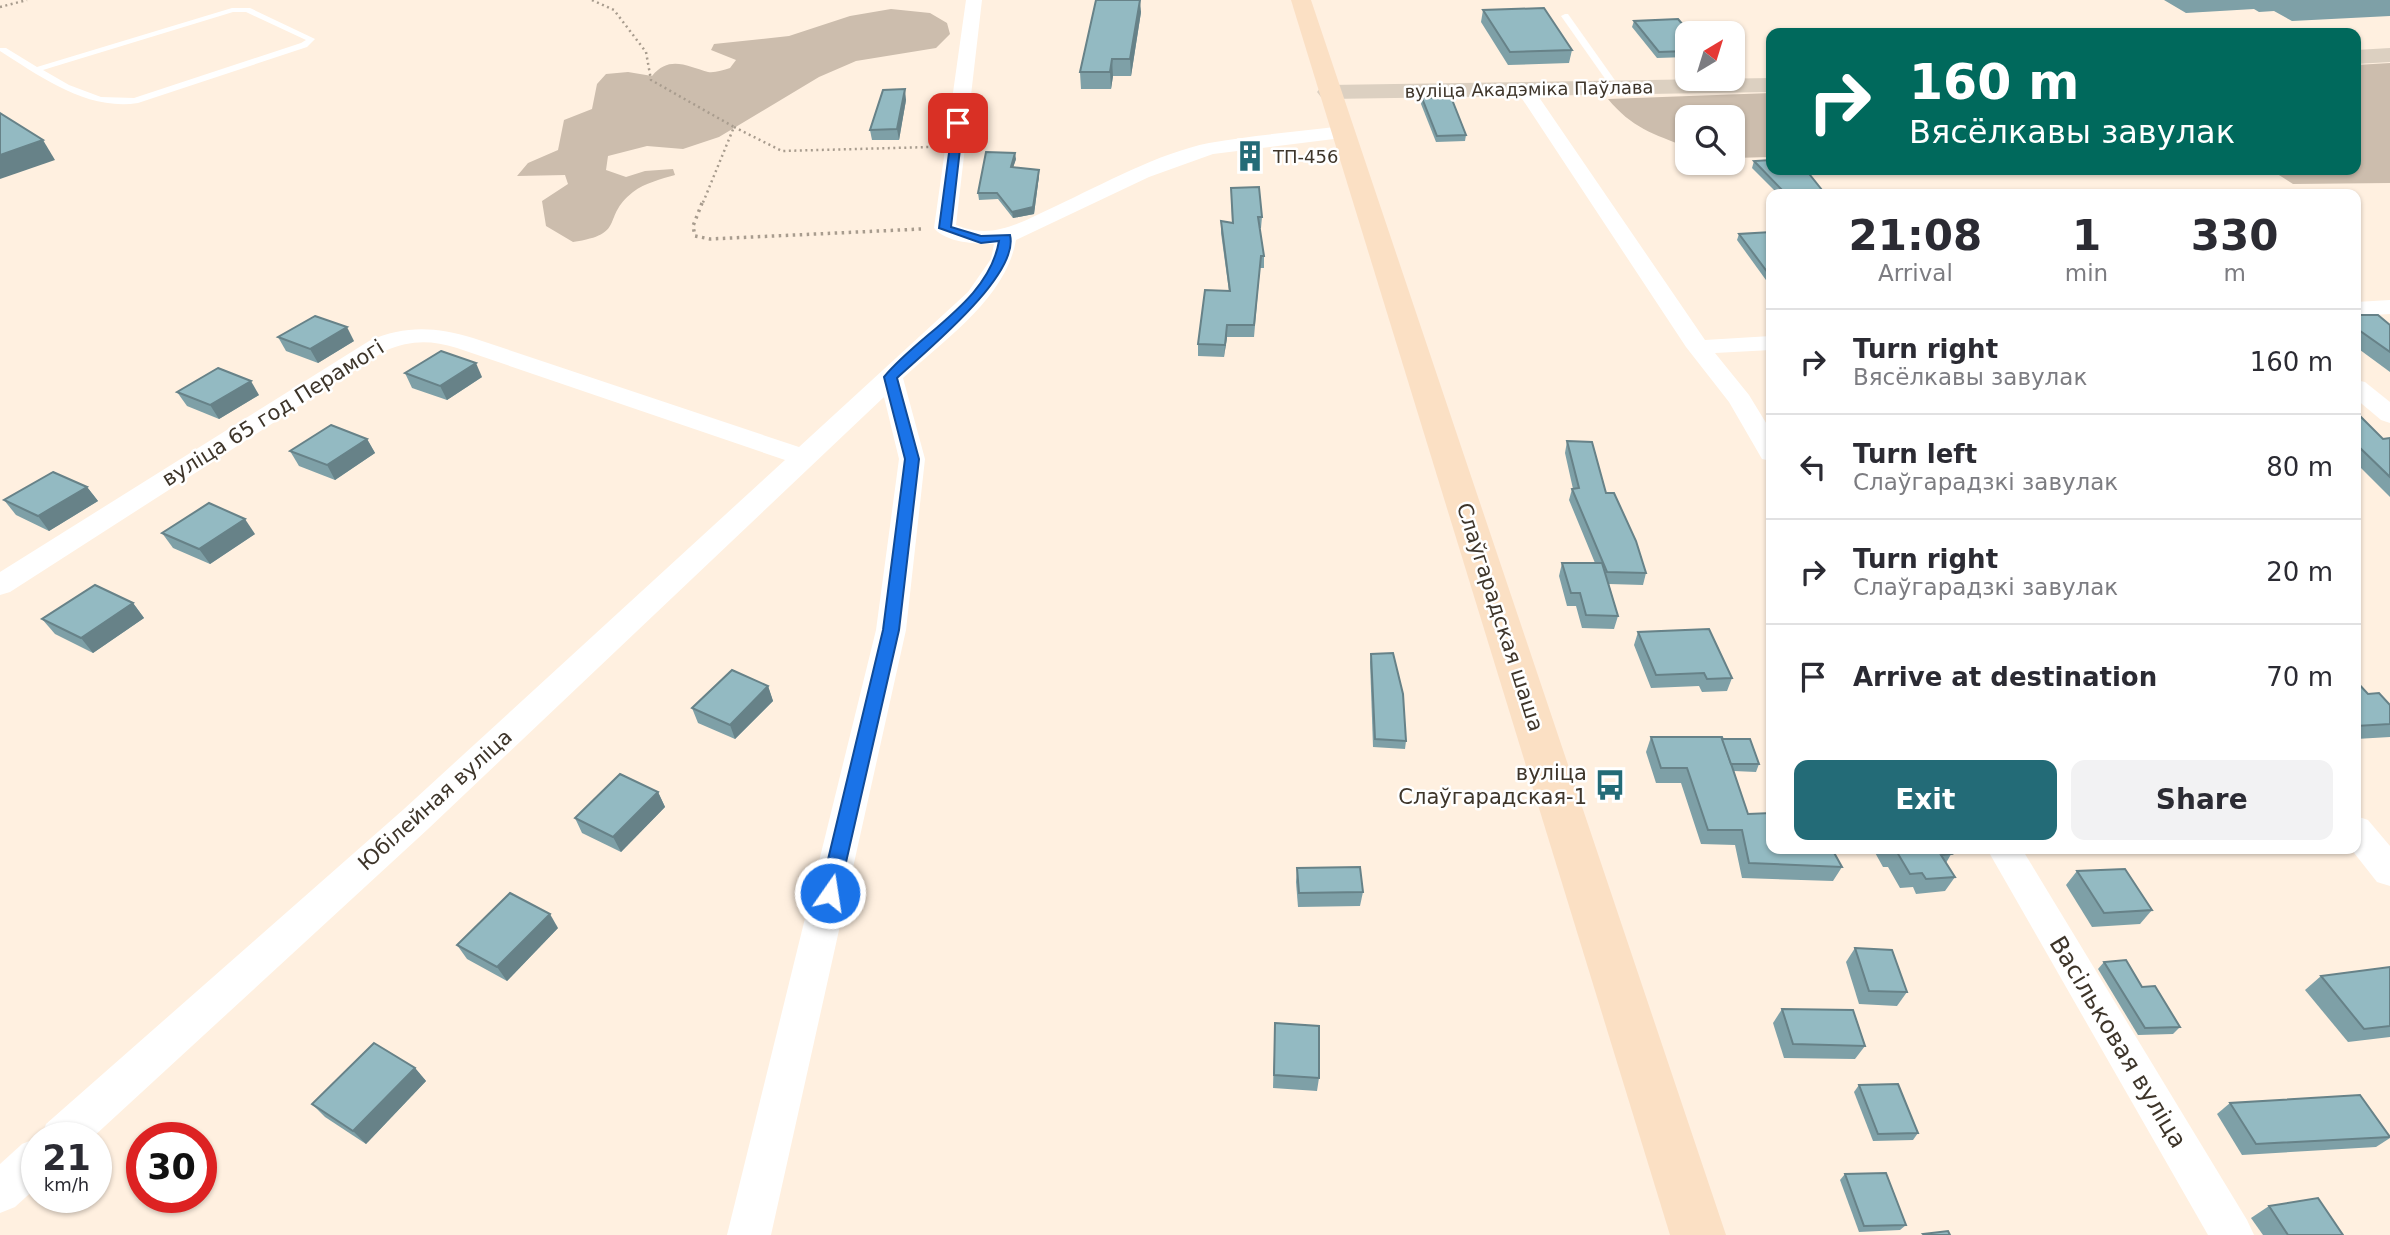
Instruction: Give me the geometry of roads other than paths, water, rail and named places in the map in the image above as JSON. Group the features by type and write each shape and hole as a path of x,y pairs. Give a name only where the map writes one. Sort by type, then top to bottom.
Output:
{"main road":[{"name":"Слаўгарадская шаша","path":"1301,0 1698,1235"},
{"path":"2361,57 2390,55"},
{"name":"вуліца Акадэміка Паўлава","path":"1329,92 1766,85"}],"street":[{"path":"974,0 945,228 981,239 1006,237 1142,173 1210,149 1342,132"},
{"path":"1526,90 1698,347 1740,400 1766,444"},
{"name":"Юбілейная вуліца","path":"79,1122 426,810 976,297 1002,259 1006,237"},
{"path":"2361,309 2390,307"},
{"name":"вуліца 65 год Перамогі","path":"0,585 377,346 412,334 431,333 465,343 805,458"},
{"path":"1698,347 1766,343"},
{"path":"749,1235 891,630 912,459 891,377"},
{"path":"2361,391 2390,415"},
{"path":"2361,836 2390,871"},
{"name":"Васільковая вуліца","path":"2007,854 2232,1235"},
{"path":"0,1192 21,1173"}],"lane":[{"path":"3,50 93,99 120,103 135,101 213,75 304,44 311,39 247,10 232,10 38,69"},
{"path":"1565,16 1616,88"}],"place":[{"name":"ТП-456","path":"1250,156"},
{"name":"вуліца Слаўгарадская-1","path":"1610,785"}]}
